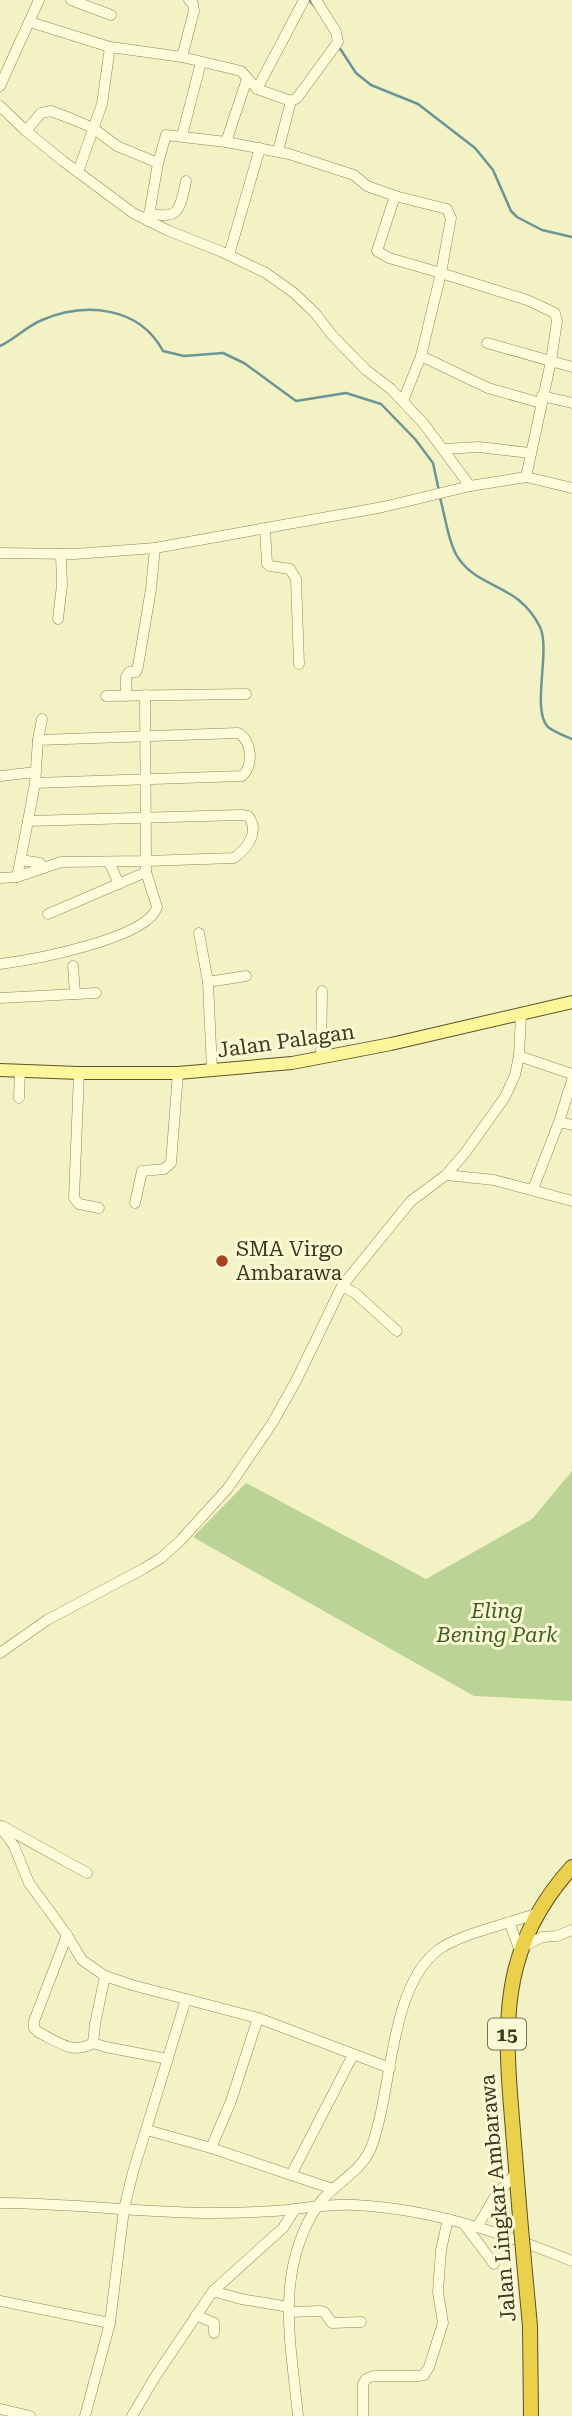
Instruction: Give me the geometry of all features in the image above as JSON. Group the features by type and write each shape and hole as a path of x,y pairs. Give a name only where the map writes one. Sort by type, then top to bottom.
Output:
{"highway":[{"name":"Jalan Lingkar Ambarawa","path":"531,2416 530,2326 507,2062 507,2022 511,1986 521,1950 537,1914 555,1886 572,1867"}],"main road":[{"name":"Jalan Palagan","path":"0,1070 178,1073 321,1058 572,1002"}],"street":[{"path":"0,86 39,0"},
{"path":"71,0 111,15"},
{"path":"182,57 194,11 189,0"},
{"path":"278,151 291,102 297,98 338,44 336,32 316,0"},
{"path":"257,89 304,1"},
{"path":"30,22 110,47 182,57 241,71 257,89 291,102"},
{"path":"78,172 102,104 110,47"},
{"path":"182,136 201,62"},
{"path":"226,142 247,79"},
{"path":"0,106 26,131 133,213 149,217 266,273 294,293 366,370 391,389 424,424 470,486"},
{"path":"26,131 45,111 60,114 93,128 117,146 158,163"},
{"path":"149,217 165,135 278,151 354,174 367,186 395,196 447,209 451,218 442,273 421,356 403,401"},
{"path":"229,255 260,148"},
{"path":"149,217 172,215 177,211 186,181"},
{"path":"395,196 377,251 389,258 527,300 555,313 557,321 551,361 526,477"},
{"path":"486,343 572,367"},
{"path":"421,356 488,388 542,400 572,403"},
{"path":"443,449 479,447 530,453"},
{"path":"0,553 61,554 155,548 383,507 470,486 526,477 572,488"},
{"path":"265,528 267,564 290,569 296,579 299,664"},
{"path":"126,696 127,674 136,672 138,667 155,548"},
{"path":"58,619 62,584 61,554"},
{"path":"106,696 246,694"},
{"path":"0,964 73,951 100,943 151,917 157,907 146,872 145,695"},
{"path":"17,877 43,719"},
{"path":"0,776 242,776 247,772 249,761 247,741 243,735 230,733 38,740"},
{"path":"0,877 17,877 61,862 234,858 247,846 254,831 254,824 248,816 28,821"},
{"path":"21,860 40,863 43,868"},
{"path":"109,862 120,884"},
{"path":"48,914 146,872"},
{"path":"199,933 208,982 212,1070"},
{"path":"73,967 75,994"},
{"path":"208,982 246,976"},
{"path":"321,1058 322,991"},
{"path":"0,998 96,993"},
{"path":"0,1653 47,1620 143,1569 180,1541 228,1488 273,1422 342,1286 411,1201 446,1175 465,1153 505,1097 515,1075 519,1056 521,1015"},
{"path":"519,1056 572,1074"},
{"path":"19,1098 20,1071"},
{"path":"79,1073 74,1198 79,1204 99,1208"},
{"path":"135,1203 142,1171 164,1169 171,1163 178,1073"},
{"path":"533,1189 572,1080"},
{"path":"559,1122 572,1125"},
{"path":"446,1175 494,1181 572,1200"},
{"path":"342,1286 355,1293 397,1331"},
{"path":"0,1826 87,1873"},
{"path":"0,1826 14,1846 29,1883 82,1960 106,1976 258,2018 390,2068"},
{"path":"298,2416 289,2310 289,2281 296,2249 318,2205 369,2154 404,2000 426,1963 439,1950 455,1941 537,1914 542,1937"},
{"path":"510,1924 521,1950 542,1937 557,1936 572,1930"},
{"path":"67,1935 34,2021 34,2028 76,2049 93,2043"},
{"path":"93,2043 106,1976"},
{"path":"85,2416 110,2323 124,2209 186,1999"},
{"path":"211,2148 231,2101 258,2018"},
{"path":"93,2043 106,2048 168,2059"},
{"path":"291,2175 353,2055"},
{"path":"147,2130 211,2148 333,2189"},
{"path":"477,2227 496,2195 516,2173"},
{"path":"0,2203 211,2213 295,2209 318,2205 391,2208 464,2223 572,2260"},
{"path":"132,2416 213,2291 283,2228 295,2209"},
{"path":"363,2416 363,2384 366,2379 373,2376 419,2376 424,2375 429,2367 443,2323 438,2292 441,2250 448,2219"},
{"path":"464,2223 494,2264"},
{"path":"213,2291 289,2310 324,2312 332,2323 361,2322"},
{"path":"0,2301 110,2323"},
{"path":"197,2315 214,2323 214,2333"},
{"path":"1,2409 30,2416"}],"green space":[{"name":"Eling Bening Park","path":"572,1471 572,1701 474,1696 193,1537 246,1483 426,1579 532,1519"}],"waterway":[{"path":"309,0 316,8"},
{"path":"339,47 356,73 371,85 418,104 475,148 493,170 511,211 517,217 542,230 572,237"},
{"path":"0,346 37,323 59,314 93,310 126,317 153,336 163,351 184,356 223,353 244,363 296,401 346,393 381,404 415,439 433,463 439,491"},
{"path":"440,498 450,538 459,559 478,577 521,602 540,627 544,650 541,694 543,719 550,729 572,739"}],"place":[{"name":"SMA Virgo Ambarawa","path":"222,1261"}]}
